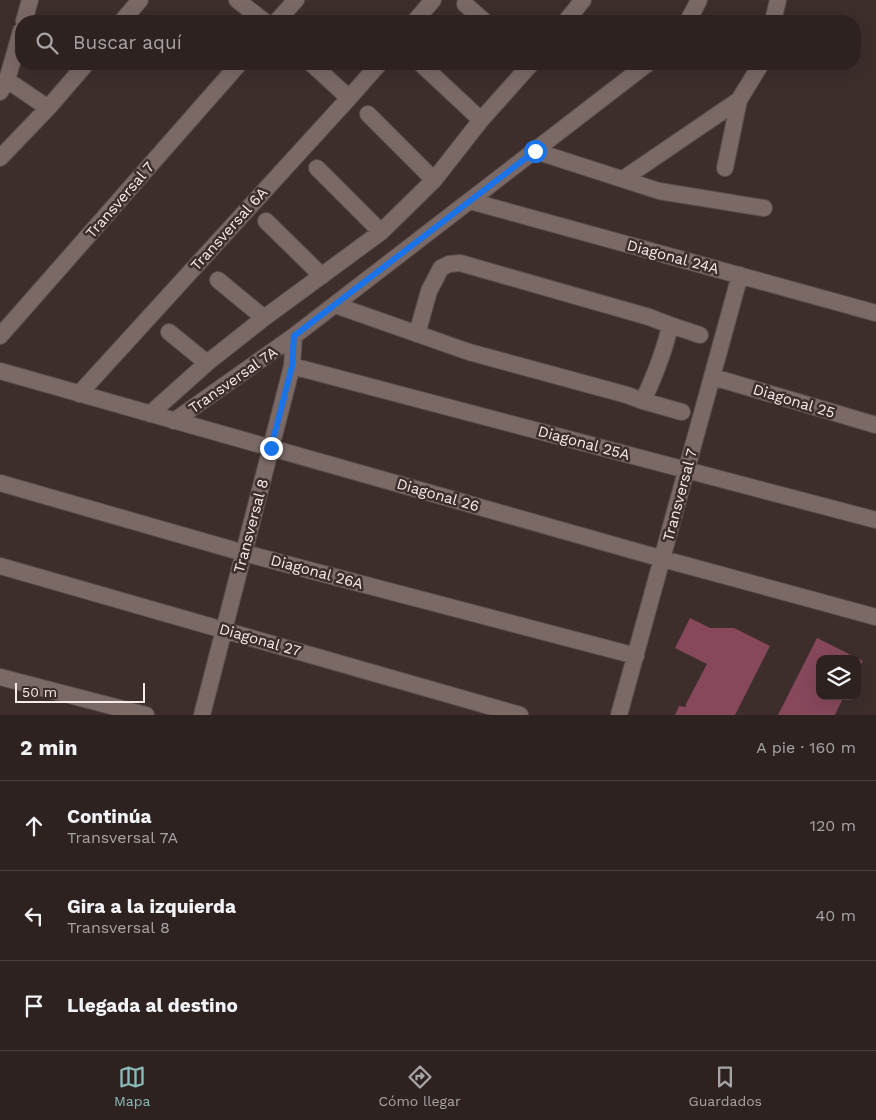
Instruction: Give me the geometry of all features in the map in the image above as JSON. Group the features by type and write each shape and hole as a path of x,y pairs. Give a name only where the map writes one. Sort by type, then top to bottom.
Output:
{"street":[{"path":"26,15 30,0"},
{"path":"127,15 140,0"},
{"path":"237,0 256,15"},
{"path":"282,15 296,0"},
{"path":"420,15 433,0"},
{"path":"691,15 699,0"},
{"path":"774,15 778,0"},
{"path":"569,15 577,2"},
{"path":"465,4 477,15"},
{"path":"15,49 3,86 48,108"},
{"path":"0,158 48,108 81,70"},
{"name":"Transversal 7","path":"0,336 234,70"},
{"path":"319,70 349,98"},
{"name":"Transversal 6A","path":"79,394 374,70"},
{"path":"427,70 481,120"},
{"path":"150,414 264,318 380,232 434,180 481,120 526,70"},
{"name":"Transversal 7A","path":"174,421 294,336 639,70"},
{"path":"725,168 739,100 757,70"},
{"path":"623,179 739,100"},
{"path":"368,114 434,180"},
{"path":"535,151 659,191 764,208"},
{"path":"317,168 380,232"},
{"name":"Diagonal 24A","path":"470,201 876,313"},
{"path":"266,221 322,276"},
{"path":"416,334 429,291 441,268 449,264 460,263 648,317 700,335"},
{"name":"Transversal 7","path":"619,715 740,275"},
{"path":"218,280 264,318"},
{"path":"335,305 469,352 682,412"},
{"path":"643,402 653,379 670,325"},
{"path":"169,332 208,364"},
{"name":"Transversal 8","path":"202,715 292,366 294,336"},
{"name":"Diagonal 25A","path":"292,366 876,520"},
{"name":"Diagonal 26","path":"0,371 663,559 876,617"},
{"name":"Diagonal 25","path":"713,377 876,425"},
{"name":"Diagonal 26A","path":"0,483 244,553 636,656"},
{"name":"Diagonal 27","path":"0,566 520,715"},
{"path":"0,677 146,715"}],"building":[{"path":"690,618 710,628 734,628 770,646 735,715 675,715 679,706 686,707 707,664 675,648"},
{"path":"817,638 851,655 816,655 816,700 842,700 835,715 778,715"}],"route":[{"path":"271,448 292,366 294,336 535,151"}]}
